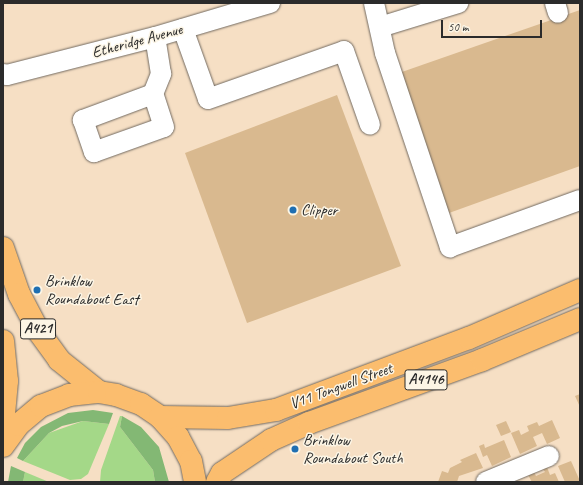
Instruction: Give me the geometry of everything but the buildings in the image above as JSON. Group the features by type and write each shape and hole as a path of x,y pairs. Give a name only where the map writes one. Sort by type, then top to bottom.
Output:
{"highway":[{"name":"A421","path":"3,248 19,294 39,332 59,360 108,394"},
{"name":"V11 Tongwell Street","path":"160,417 228,418 276,410 469,338 580,290"},
{"name":"V11 Tongwell Street","path":"217,482 222,473 271,440 309,423 482,360 580,319"},
{"name":"A421","path":"3,340 7,381 3,425"},
{"path":"3,446 18,425 41,406 69,395 108,394 141,404 160,417 178,437 191,461 195,482"}],"street":[{"name":"Etheridge Avenue","path":"4,76 155,37 270,3"},
{"path":"374,3 385,53 450,247 580,200"},
{"path":"380,27 458,3"},
{"path":"182,29 208,99 344,52 370,125"},
{"path":"153,94 83,120 94,152 164,127 153,94 161,74 155,37"},
{"path":"486,482 508,478 550,456"}],"green space":[{"path":"93,410 113,413 109,424 83,421 62,426 49,433 23,461 17,458 25,443 41,427 68,413"},
{"path":"120,416 122,416 120,427 153,470 155,482 100,482 101,470"},
{"path":"122,416 141,427 159,447 169,482 155,482 153,470 120,427"},
{"path":"83,421 109,424 88,474 81,479 70,480 23,461 49,433"},
{"path":"11,466 25,472 23,482 8,482"},
{"path":"25,472 49,482 23,482"}],"place":[{"name":"Clipper","path":"293,210"},
{"name":"Brinklow Roundabout East","path":"37,290"},
{"name":"Brinklow Roundabout South","path":"295,449"}]}
